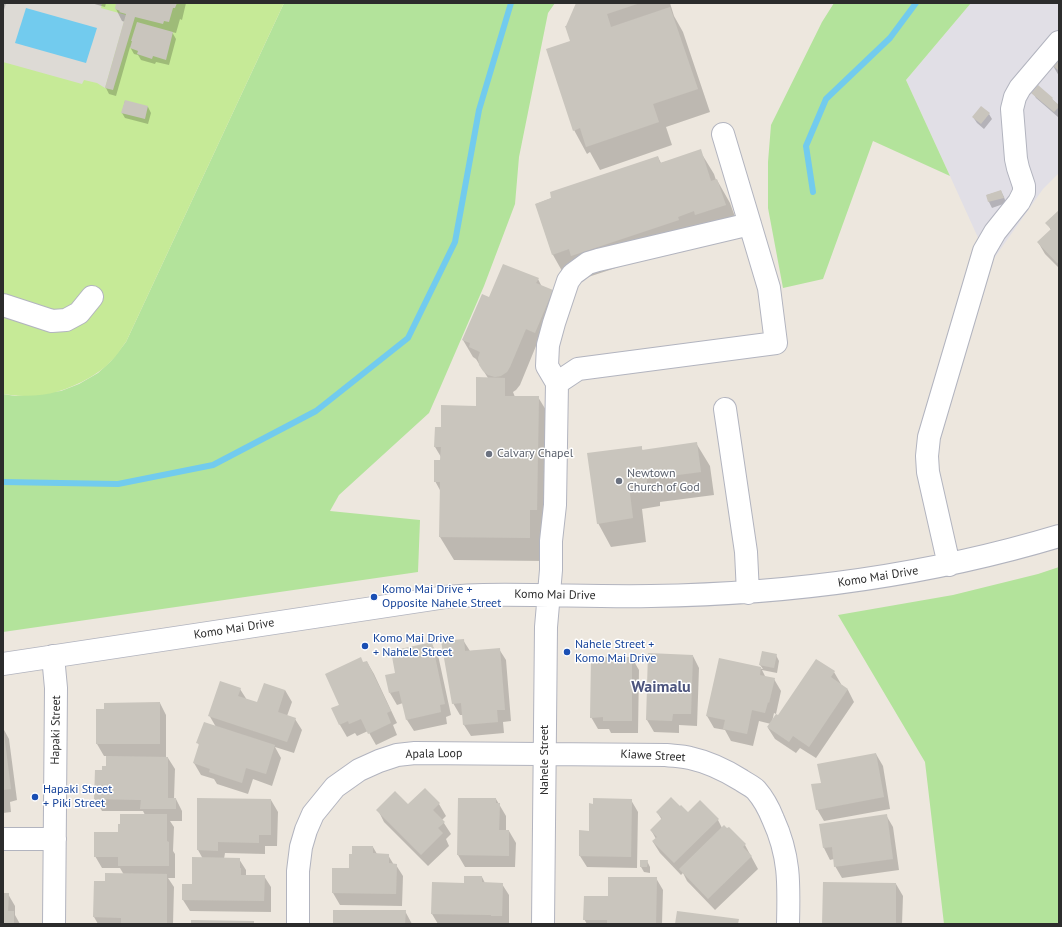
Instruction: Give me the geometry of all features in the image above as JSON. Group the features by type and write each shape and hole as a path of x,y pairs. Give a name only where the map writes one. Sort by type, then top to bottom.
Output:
{"street":[{"path":"949,565 928,472 929,436 984,251 995,232 1019,202 1024,192 1024,186 1016,159 1012,109 1015,97 1020,88 1059,42"},
{"path":"723,134 770,288 776,343 578,369 557,384 548,366 548,345 568,281 573,274 588,264 598,260 750,224"},
{"path":"3,305 52,321 66,320 80,313 92,297"},
{"name":"Nahele Street","path":"543,924 546,628 551,570 551,541 555,505 557,384"},
{"path":"725,409 746,552 748,593"},
{"name":"Komo Mai Drive","path":"3,664 446,597 482,594 651,596 748,593 849,582 949,565 1059,536"},
{"name":"Hapaki Street","path":"53,656 56,688 54,924"},
{"name":"Apala Loop","path":"298,924 298,871 301,847 306,830 313,814 335,787 359,770 396,755 415,753 545,754"},
{"name":"Kiawe Street","path":"545,754 666,754 691,758 730,773 755,789 770,810 784,848 789,883 788,924"},
{"path":"3,839 55,839"}],"shaded area":[{"path":"4,3 102,3 101,8 126,15 105,88 97,83 84,80 82,84 3,62"},
{"path":"971,3 1059,3 1059,173 1043,189 990,264 906,80"}],"green space":[{"path":"3,3 284,3 126,342 109,364 89,378 68,388 48,394 26,396 3,394"},
{"path":"284,3 555,3 548,13 519,157 515,204 484,286 429,413 339,495 330,511 420,520 418,572 3,632 3,394 15,396 61,391 79,384 98,373 111,361 126,342"},
{"path":"834,3 971,3 906,80 950,176 873,141 823,279 783,288 768,208 768,162 771,125 822,22"},
{"path":"1059,567 1059,924 944,924 925,762 838,615 953,595 1038,574"}],"water":[{"path":"26,8 97,28 86,63 15,43"}],"building":[{"path":"116,3 177,3 175,8 173,8 169,22 164,21 163,24 135,17 113,90 105,88 126,14 115,9"},
{"path":"576,3 640,3 607,14 611,27 670,7 698,89 653,104 659,122 586,147 580,128 573,131 546,49 570,41 565,26"},
{"path":"137,22 173,32 166,60 153,56 152,59 137,54 138,51 130,48"},
{"path":"1059,54 1059,71 1051,64"},
{"path":"1038,85 1059,105 1054,112 1031,93"},
{"path":"125,100 148,106 145,119 121,113"},
{"path":"981,106 990,113 981,124 972,117"},
{"path":"701,149 711,181 717,179 726,205 695,215 694,211 678,217 679,220 571,256 569,249 552,255 535,204 551,198 550,192 658,156 660,163"},
{"path":"1001,190 1004,198 988,202 986,195"},
{"path":"1059,210 1059,262 1057,263 1037,242 1051,229 1045,223"},
{"path":"503,264 539,278 536,283 553,290 535,333 526,329 507,372 501,376 495,377 488,375 479,365 478,358 480,352 469,347 470,343 462,340 482,294 489,297"},
{"name":"Calvary Chapel","path":"476,377 505,378 505,396 539,396 537,510 530,510 530,538 439,537 440,482 434,482 434,460 440,460 441,447 434,447 435,427 441,427 441,405 476,406"},
{"name":"Newtown Church of God","path":"697,442 701,472 647,479 647,483 629,486 633,518 597,524 587,453 642,446 642,450"},
{"path":"464,639 465,651 500,648 505,710 497,710 498,722 463,725 461,703 452,704 441,641"},
{"path":"432,642 445,704 440,705 441,712 406,720 399,691 389,693 385,675 395,673 391,651"},
{"path":"762,651 777,654 774,668 759,665"},
{"path":"648,653 693,655 691,714 673,714 672,721 646,720"},
{"path":"361,657 363,662 367,661 391,711 387,713 391,723 368,734 361,719 349,724 348,721 339,725 331,708 339,705 325,674"},
{"path":"591,657 632,657 632,721 603,721 603,717 590,718"},
{"path":"719,658 761,667 760,675 775,678 765,713 752,710 747,734 723,729 725,720 706,716"},
{"path":"816,659 835,671 831,677 848,689 809,747 793,736 789,742 767,727 776,714 778,715"},
{"path":"220,681 241,688 238,696 257,702 264,683 285,690 278,712 296,718 287,742 208,716"},
{"path":"160,702 160,744 96,744 96,709 104,709 104,703"},
{"path":"204,722 275,745 266,774 246,768 242,783 209,772 210,769 193,763 199,744 196,743"},
{"path":"3,734 11,789 3,790"},
{"path":"876,753 884,797 816,810 811,784 821,783 817,764"},
{"path":"106,756 168,757 168,798 176,798 176,809 140,809 141,800 94,799 95,770 102,770 102,766 106,766"},
{"path":"425,788 440,803 433,810 445,822 438,828 443,833 421,855 376,810 395,791 408,804"},
{"path":"671,797 688,812 700,800 719,819 674,863 652,841 657,837 650,830 662,818 656,812"},
{"path":"197,798 271,799 271,835 259,835 259,843 218,842 218,851 197,850"},
{"path":"458,798 496,798 496,803 500,803 499,830 509,830 509,856 457,855"},
{"path":"593,798 632,799 631,857 579,856 579,830 589,831 589,803 593,804"},
{"path":"120,814 167,814 169,866 118,866 118,857 94,857 94,832 118,832"},
{"path":"887,814 893,859 834,867 832,847 823,848 819,824"},
{"path":"724,825 727,828 729,827 746,844 743,847 752,856 708,899 679,869"},
{"path":"352,846 373,846 373,853 389,854 389,863 397,864 396,894 332,893 332,868 349,868 349,854 352,854"},
{"path":"192,857 240,858 241,875 265,875 264,901 182,900 182,884 192,884"},
{"path":"640,860 648,860 647,867 640,867"},
{"path":"105,873 167,874 167,924 121,924 121,918 93,917 94,881 105,881"},
{"path":"464,876 482,876 482,882 503,883 502,916 431,914 432,882 464,883"},
{"path":"608,877 657,877 656,924 607,924 607,920 583,920 584,896 608,896"},
{"path":"823,882 896,883 896,924 822,924"},
{"path":"3,893 9,893 8,911 14,911 14,924 3,924"},
{"path":"333,910 406,910 405,924 333,924"},
{"path":"677,911 739,919 738,924 675,924"},
{"path":"191,920 254,921 254,924 191,924"}],"waterway":[{"path":"3,482 118,484 213,465 316,411 408,338 455,242 479,110 511,3"},
{"path":"813,192 806,146 826,99 890,38 916,3"}],"place":[{"name":"Calvary Chapel","path":"489,454"},
{"name":"Newtown Church of God","path":"619,481"},
{"name":"Komo Mai Drive + Opposite Nahele Street","path":"374,597"},
{"name":"Komo Mai Drive + Nahele Street","path":"365,646"},
{"name":"Nahele Street + Komo Mai Drive","path":"567,652"},
{"name":"Hapaki Street + Piki Street","path":"35,797"}],"district":[{"name":"Waimalu","path":"661,687"}]}
